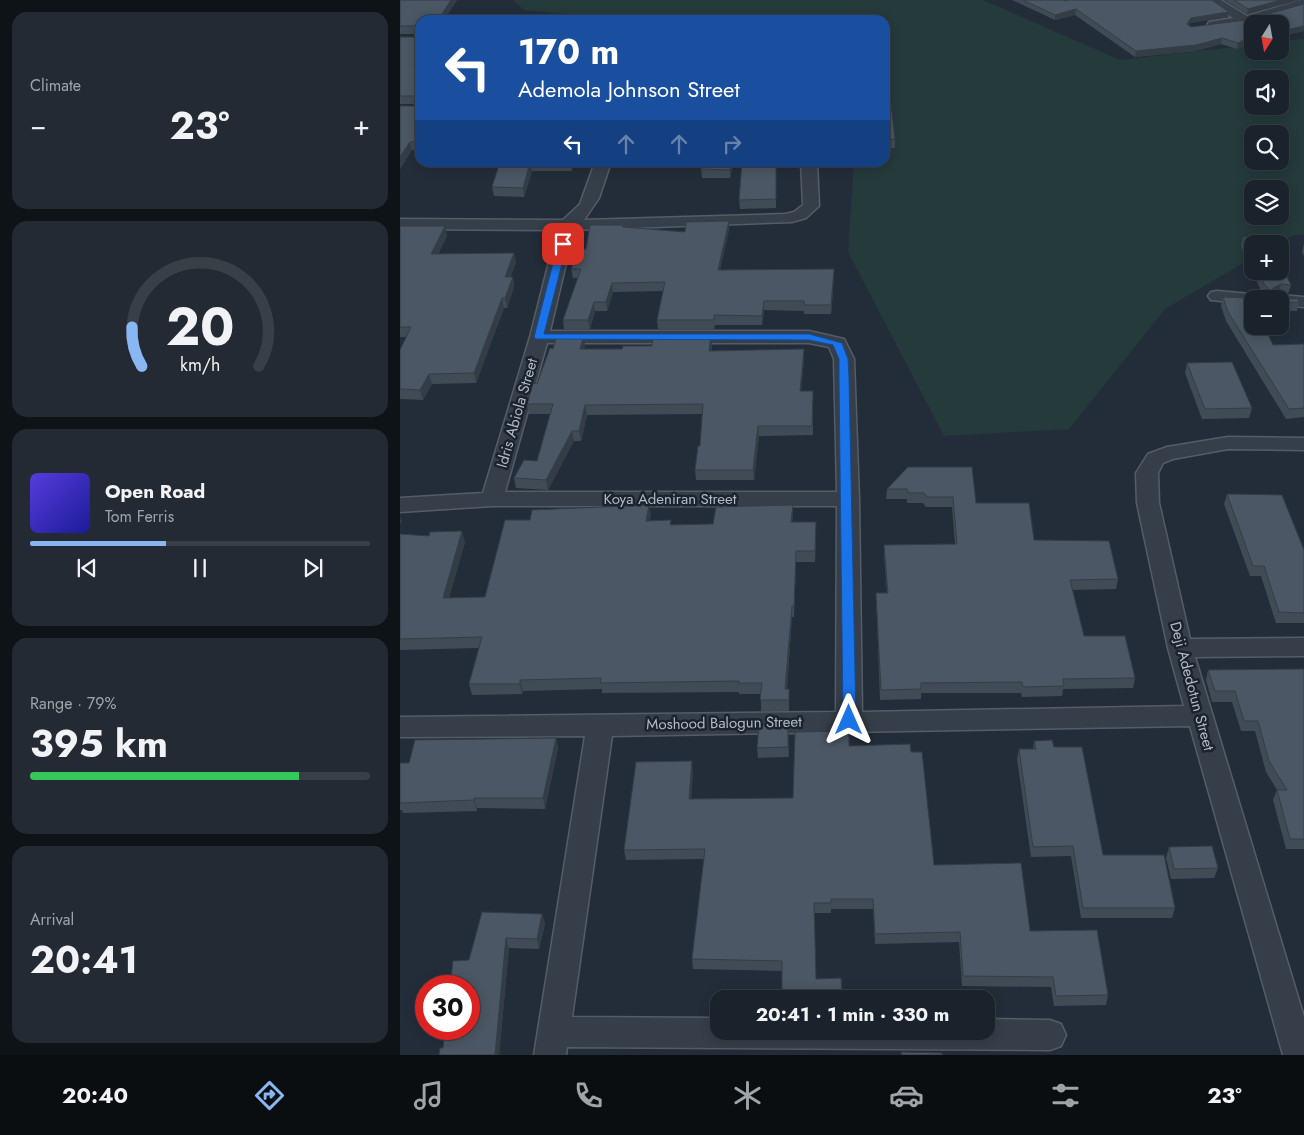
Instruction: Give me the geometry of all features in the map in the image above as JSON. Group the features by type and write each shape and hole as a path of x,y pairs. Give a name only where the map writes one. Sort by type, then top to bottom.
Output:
{"street":[{"path":"1212,0 1244,19"},
{"path":"1262,15 1304,3"},
{"path":"1203,26 1244,20"},
{"path":"492,499 567,225 581,216 591,200 601,167"},
{"path":"400,224 567,225 786,219 800,215 811,206 809,167"},
{"name":"Idris Abiola Street","path":"492,499 539,337 567,225"},
{"path":"1217,296 1244,298"},
{"path":"1289,301 1304,302"},
{"path":"539,337 809,337 837,343 844,359 848,499 849,720"},
{"name":"Deji Adedotun Street","path":"1299,1055 1180,648 1148,503 1148,473 1155,459 1167,453 1228,443 1304,444"},
{"name":"Koya Adeniran Street","path":"400,505 492,499 848,499"},
{"path":"1180,648 1304,647"},
{"name":"Moshood Balogun Street","path":"400,727 600,726 849,720 1199,716"},
{"path":"600,726 552,1043 1050,1035"}],"green space":[{"path":"513,0 983,0 1120,60 1244,46 1244,60 1289,60 1289,40 1304,39 1304,235 1293,235 1289,237 1289,235 1244,235 1244,263 1165,309 1069,429 944,436 848,252 854,167 890,167 890,15 572,15 524,10"}],"building":[{"path":"400,0 451,0 441,15 415,15 415,26 400,26"},
{"path":"1023,0 1212,0 1229,12 1191,18 1187,24 1191,27 1244,20 1244,40 1238,43 1222,38 1196,45 1136,51 1076,9 1055,15"},
{"path":"1234,0 1281,0 1248,9"},
{"path":"1304,4 1304,26 1289,29 1289,15 1264,15"},
{"path":"400,37 415,37 415,96 400,96"},
{"path":"890,96 895,139 890,140"},
{"path":"400,106 415,106 415,142 410,142 400,157"},
{"path":"498,167 529,167 523,188 492,187"},
{"path":"702,167 730,167 730,170 701,169"},
{"path":"742,167 776,167 776,199 739,200"},
{"path":"729,221 718,270 834,269 831,305 804,305 804,301 764,301 762,316 714,315 714,320 657,320 665,282 612,283 606,302 594,302 588,320 563,320 581,269 571,269 578,250 586,249 590,225 623,225 623,227 685,232 686,222"},
{"path":"400,226 445,226 431,254 514,253 505,277 513,277 505,298 502,298 474,373 429,374 420,390 400,389 400,350 411,327 400,327"},
{"path":"1262,280 1288,280 1291,285 1281,284 1273,288 1273,290 1268,290"},
{"path":"1223,297 1244,298 1244,335 1268,335 1273,345 1304,344 1304,408 1289,409 1228,312"},
{"path":"1289,298 1298,299 1299,302 1289,303"},
{"path":"557,335 584,335 580,349 622,349 623,346 652,346 654,335 711,335 709,351 804,349 800,391 813,391 812,426 758,426 753,470 695,470 698,446 700,446 703,404 585,405 579,431 572,431 546,480 514,478 524,460 537,461 553,404 527,404 533,383 537,384 550,348 553,349"},
{"path":"1232,362 1252,408 1205,409 1187,363"},
{"path":"908,467 972,467 976,503 1029,503 1034,540 1109,541 1118,579 1070,580 1084,636 1125,636 1135,678 1063,679 1064,686 1023,687 1022,682 921,683 921,689 881,690 876,593 888,593 884,545 957,544 953,497 927,497 924,493 908,493 907,489 887,489"},
{"path":"1227,494 1282,495 1304,550 1304,613 1279,612 1264,566 1253,566"},
{"path":"649,505 646,521 671,520 670,525 713,524 716,507 793,505 791,522 816,522 815,551 796,551 794,606 792,606 785,689 789,689 789,700 760,700 762,683 738,683 739,681 600,683 601,678 520,680 520,684 469,684 482,637 400,639 400,534 429,536 430,532 462,531 443,598 485,597 505,520 530,520 532,510"},
{"path":"1304,669 1304,839 1290,839 1277,790 1287,790 1269,761 1258,721 1244,721 1235,691 1215,691 1208,670"},
{"path":"759,725 788,725 788,747 757,748"},
{"path":"849,731 849,746 910,744 911,752 922,752 934,865 1021,863 1030,931 1097,930 1108,995 1056,996 1053,977 963,976 960,932 875,934 873,899 831,899 831,903 814,903 816,979 841,978 842,990 782,990 782,961 692,959 705,849 624,850 636,762 692,761 689,799 793,798 795,732"},
{"path":"556,738 543,798 474,798 474,800 400,803 400,763 409,763 415,740"},
{"path":"1052,740 1054,747 1082,747 1103,855 1164,855 1175,908 1083,908 1073,846 1033,847 1019,749 1036,749 1034,741"},
{"path":"1212,846 1218,868 1174,869 1169,847"},
{"path":"482,912 542,914 537,939 506,938 495,1055 439,1055 440,1048 443,1048 444,1040 480,1040 480,975 451,975 453,961 469,960"},
{"path":"901,1052 942,1053 942,1055 902,1055"}],"route":[{"path":"563,244 539,337 809,337 837,343 844,359 848,499 849,720"}]}
